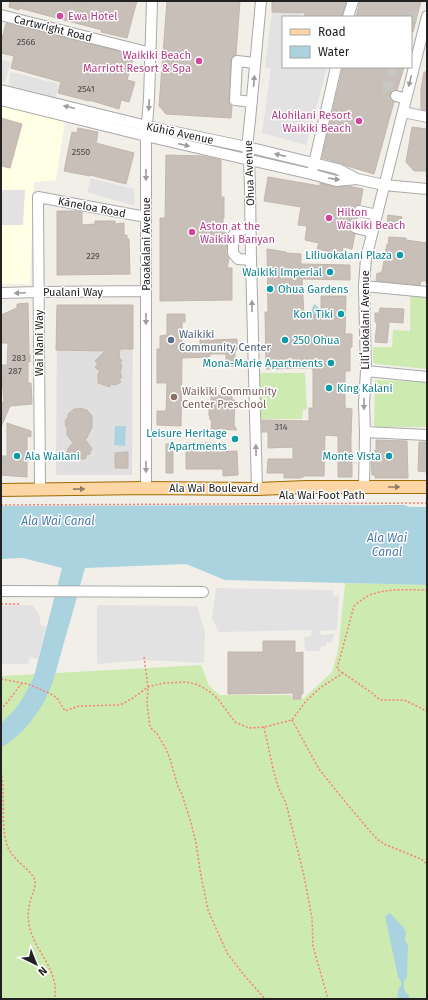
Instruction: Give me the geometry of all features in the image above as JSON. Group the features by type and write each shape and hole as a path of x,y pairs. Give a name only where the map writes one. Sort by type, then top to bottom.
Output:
{"main road":[{"name":"Ala Wai Boulevard","path":"1,490 427,487"}],"street":[{"name":"Paoakalani Avenue","path":"146,488 147,131 152,1"},
{"name":"Ohua Avenue","path":"257,489 249,160 247,147 261,1"},
{"path":"348,16 353,1"},
{"name":"Cartwright Road","path":"1,15 151,53"},
{"name":"Liliʻuokalani Avenue","path":"364,488 364,404 366,371 364,286 366,258 406,99 424,40 423,17"},
{"path":"252,102 235,100 237,61 256,63"},
{"path":"311,174 336,68"},
{"name":"Kūhiō Avenue","path":"1,90 94,118"},
{"path":"396,96 406,99"},
{"name":"Kūhiō Avenue","path":"1,100 94,118 147,131 249,160 336,181 356,184 427,189"},
{"path":"403,112 427,117"},
{"name":"Kūhiō Avenue","path":"147,131 247,147 338,169 356,184"},
{"name":"Kāneloa Road","path":"38,197 146,217"},
{"name":"Wai Nani Way","path":"38,197 40,490"},
{"path":"359,211 376,215"},
{"path":"356,228 372,232"},
{"path":"251,229 238,229 233,236 232,253 238,259 251,260"},
{"path":"364,286 427,292"},
{"name":"Pualani Way","path":"1,293 146,291"},
{"path":"366,371 427,377"},
{"path":"365,432 427,435"},
{"path":"1,591 203,592"}],"path":[{"name":"Ala Wai Foot Path","path":"1,505 427,503"},
{"path":"427,590 392,590 373,594 361,600 354,606 337,669 380,700 404,700 427,712"},
{"path":"1,604 19,604"},
{"path":"144,657 148,687 147,703 150,726 158,735 164,746 170,759 178,787 182,794 196,843 208,910 227,953 265,999"},
{"path":"1,679 28,684 51,694 57,698 65,711 79,706 120,705 148,687 160,684 186,682 195,684 210,692 218,699 235,722 249,728 264,727 292,720 306,700 343,672"},
{"path":"1,710 22,683"},
{"path":"292,720 319,769 376,840 420,859 427,864"},
{"path":"264,727 274,773 279,789 286,803 304,876 312,918 313,946 328,999"},
{"path":"1,772 4,789 4,823 6,840 13,857 31,874 35,882 35,888 29,906 28,921 36,944 53,976 56,999"}],"shaded area":[{"path":"272,12 300,13 299,16 282,16 282,68 327,68 306,145 262,133 271,69 265,67"},
{"path":"1,60 11,62 5,82 1,81"},
{"path":"11,72 59,84 55,99 8,87"},
{"path":"1,105 65,121 56,180 34,182 30,284 1,284"},
{"path":"91,178 134,189 135,206 87,192"},
{"path":"1,190 25,190 23,225 1,225"},
{"path":"57,305 133,305 132,475 56,475"},
{"path":"216,588 333,590 333,596 339,595 337,630 320,631 321,635 334,634 332,643 326,643 326,646 321,646 320,651 305,651 304,637 311,636 312,630 219,632 212,619"},
{"path":"32,605 40,617 40,624 46,627 38,659 30,657 28,664 1,664 1,606"},
{"path":"97,605 197,606 205,632 204,663 145,660 97,664"}],"green space":[{"path":"410,296 427,297 427,369 376,364 373,362 373,347 392,347 393,330 410,331"},
{"path":"257,373 305,373 307,409 303,410 302,419 257,419"},
{"path":"375,380 427,382 427,427 374,427"},
{"path":"345,583 427,585 427,999 1,999 1,676 201,665 209,686 220,695 291,695 292,699 303,699 332,672 338,651"}],"water":[{"path":"314,304 319,309 320,312 318,312 318,315 312,315 311,311"},
{"path":"115,426 126,426 125,446 114,445"},
{"name":"Ala Wai Canal","path":"404,505 410,507 427,507 427,585 225,580 186,564 85,568 57,669 46,698 27,726 15,738 1,748 1,723 12,713 28,689 34,676 62,568 23,558 1,559 1,506"},
{"path":"390,913 406,932 405,940 408,945 407,978 405,979 404,985 407,994 409,995 409,999 397,999 401,981 398,977 385,916"}],"building":[{"path":"10,1 76,1 83,3 83,1 137,1 127,38 19,8 19,10 9,7"},
{"name":"Waikiki Beach Marriott Resort & Spa","path":"167,1 240,1 236,55 232,57 231,61 229,103 232,106 231,118 166,114 159,106"},
{"path":"272,1 346,1 342,16 304,16 305,13 272,12"},
{"path":"360,1 421,1 413,32 412,16 356,16"},
{"path":"6,23 134,55 127,80 135,82 129,102 121,100 119,109 58,93 61,82 11,68 14,56 1,53 1,43"},
{"name":"Alohilani Resort Waikiki Beach","path":"343,68 404,68 397,90 392,91 390,95 391,100 394,102 374,174 322,158"},
{"path":"424,72 427,72 427,110 421,109 421,89"},
{"path":"1,118 22,124 10,168 1,166"},
{"path":"412,127 427,129 427,171 415,171 406,162"},
{"path":"78,128 98,132 96,143 134,153 126,184 90,175 64,171 72,132 77,133"},
{"name":"Aston at the Waikiki Banyan","path":"166,155 203,156 221,160 221,197 224,197 223,230 227,234 226,253 229,259 227,268 232,268 232,300 160,301 160,218 165,218"},
{"name":"Hilton Waikiki Beach","path":"268,177 320,186 320,183 335,187 348,186 363,189 360,205 355,206 353,210 354,215 358,217 357,222 352,223 350,227 351,232 355,234 352,249 343,247 342,254 317,249 319,243 305,240 307,226 298,225 301,207 264,201"},
{"path":"57,211 82,212 82,225 95,224 95,221 115,221 115,224 124,223 124,235 127,235 127,239 129,239 130,274 57,275"},
{"path":"388,215 402,217 400,224 387,223"},
{"path":"389,237 406,238 406,240 427,243 427,281 421,281 420,285 376,281 377,273 380,274 380,272 382,272"},
{"path":"267,249 301,254 301,264 350,265 350,280 302,279 304,315 321,315 321,296 346,296 345,334 352,334 352,347 350,347 350,371 345,371 345,408 352,409 352,477 338,477 338,436 325,435 324,476 284,478 284,473 267,473 268,459 293,459 293,447 268,448 268,432 262,432 262,420 309,421 309,408 313,408 313,370 312,368 266,369 265,312 268,312"},
{"path":"28,303 30,362 28,362 28,383 31,383 32,404 10,406 1,427 1,402 4,403 1,365 7,365 8,343 1,343 1,315 17,308 17,304"},
{"path":"57,305 133,305 133,349 120,349 119,357 122,361 120,363 122,365 120,373 122,377 119,379 121,382 116,385 110,384 110,387 98,383 98,374 100,372 95,367 98,363 95,361 105,351 56,350"},
{"path":"380,308 404,309 403,323 389,322 387,343 375,342 377,322 375,322 375,313 379,313"},
{"path":"167,314 185,314 185,322 182,322 182,344 184,344 184,348 200,348 200,336 212,336 212,340 237,339 235,366 226,367 226,354 210,354 210,357 182,358 181,426 157,425 157,411 166,411 167,383 157,383 157,349 160,349 160,336 167,335"},
{"name":"Leisure Heritage Apartments","path":"211,395 232,395 232,400 235,400 234,425 237,430 211,429 212,420 210,420 209,416 209,407 211,407"},
{"path":"79,408 87,410 92,416 92,428 85,439 92,449 90,454 86,455 86,458 74,459 66,454 69,447 73,443 67,435 65,421 68,414 74,409"},
{"name":"Ala Wailani","path":"7,423 31,431 31,437 27,436 27,477 1,475 1,456 7,456"},
{"name":"Monte Vista","path":"376,440 407,441 408,478 375,478 375,475 372,475 371,453 376,450"},
{"path":"419,442 427,442 427,472 418,471"},
{"path":"186,443 216,443 216,452 237,451 238,475 223,476 223,469 186,469"},
{"path":"166,444 173,444 173,473 166,473"},
{"path":"128,452 128,468 115,468 115,453"},
{"path":"263,641 295,641 295,653 303,652 303,694 301,694 301,699 293,699 293,693 228,694 228,652 263,652"}],"tunnel":[{"path":"412,16 417,17"},
{"path":"393,68 387,89 391,95 396,96"}],"place":[{"name":"Ewa Hotel","path":"60,16"},
{"name":"Waikiki Beach Marriott Resort & Spa","path":"199,61"},
{"name":"Alohilani Resort Waikiki Beach","path":"359,121"},
{"name":"Hilton Waikiki Beach","path":"329,218"},
{"name":"Aston at the Waikiki Banyan","path":"192,232"},
{"name":"Liliuokalani Plaza","path":"400,255"},
{"name":"Waikiki Imperial","path":"330,272"},
{"name":"Ohua Gardens","path":"270,289"},
{"name":"Kon Tiki","path":"341,314"},
{"name":"Waikiki Community Center","path":"171,340"},
{"name":"250 Ohua","path":"285,340"},
{"name":"Mona-Marie Apartments","path":"331,363"},
{"name":"King Kalani","path":"329,388"},
{"name":"Waikiki Community Center Preschool","path":"174,397"},
{"name":"Leisure Heritage Apartments","path":"235,439"},
{"name":"Ala Wailani","path":"17,456"},
{"name":"Monte Vista","path":"389,456"}]}
